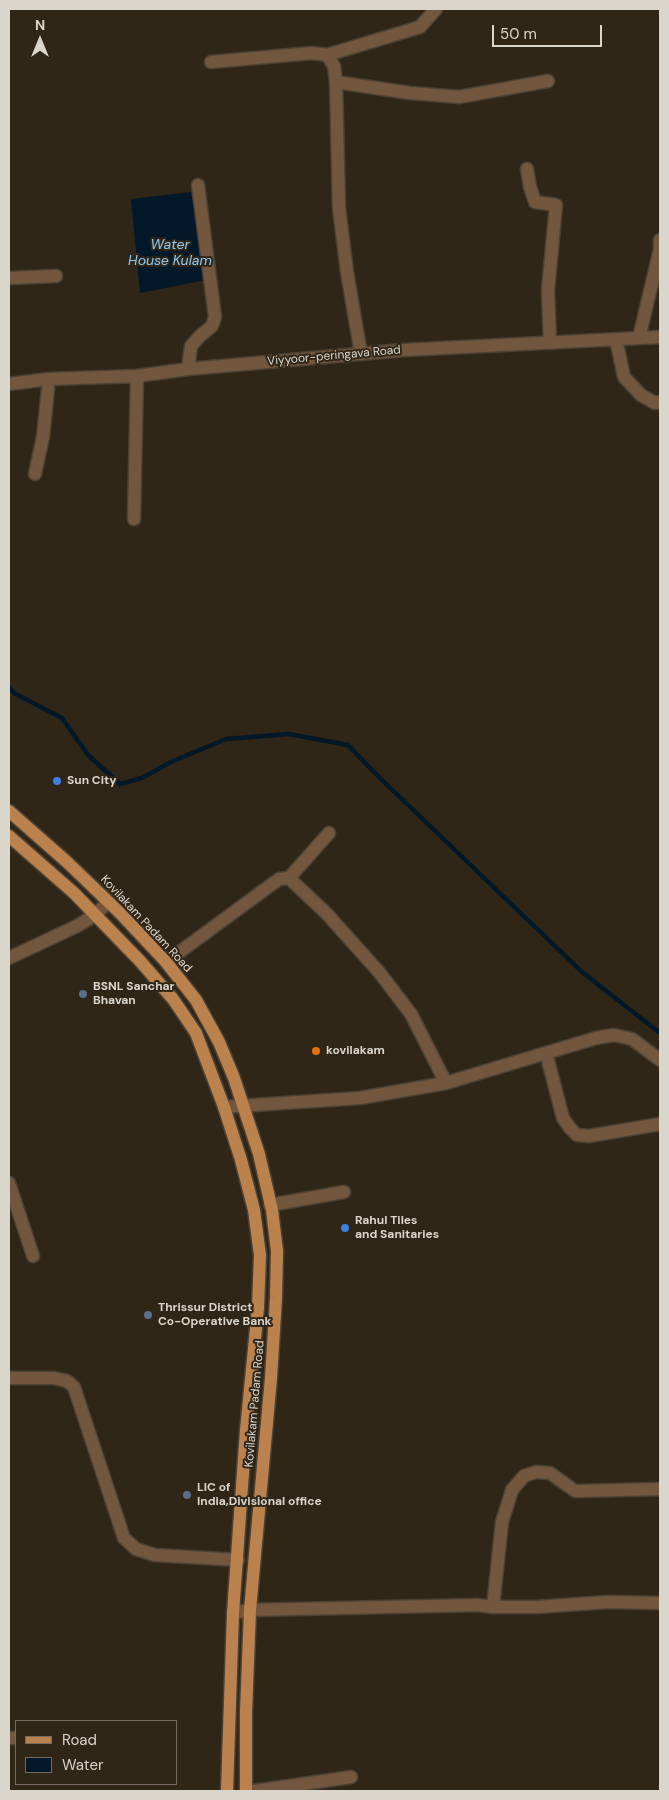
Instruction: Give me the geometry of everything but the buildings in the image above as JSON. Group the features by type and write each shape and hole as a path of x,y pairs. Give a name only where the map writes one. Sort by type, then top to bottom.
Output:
{"main road":[{"name":"Kovilakam Padam Road","path":"9,811 67,862 108,902 166,962 196,1000 219,1042 259,1154 270,1205 277,1251 271,1378 250,1610 246,1712 246,1791"},
{"name":"Kovilakam Padam Road","path":"9,836 74,893 140,961 173,999 196,1033 224,1107 241,1160 254,1210 260,1255 258,1308 246,1430 233,1613 227,1791"}],"street":[{"path":"211,62 312,53 327,56 420,28 436,9"},
{"path":"327,56 334,66 336,82 339,208 347,272 361,354"},
{"path":"336,82 410,93 459,97 548,82"},
{"path":"527,168 530,188 535,202 556,204 548,290 550,343"},
{"path":"188,369 190,346 212,326 215,317 198,185"},
{"path":"639,338 660,249 660,240"},
{"path":"9,278 56,276"},
{"name":"Viyyoor-peringava Road","path":"9,384 49,379 137,376 188,369 361,354 660,337"},
{"path":"616,339 624,377 641,395 655,403 660,402"},
{"path":"134,519 137,376"},
{"path":"35,474 42,437 49,379"},
{"path":"166,962 274,883 284,878 289,878 329,832"},
{"path":"289,878 327,914 379,972 411,1014 446,1083"},
{"path":"9,958 96,915 108,902"},
{"path":"224,1107 360,1098 446,1083 596,1038 614,1035 632,1039 660,1060"},
{"path":"546,1053 564,1118 570,1128 577,1134 589,1136 660,1124"},
{"path":"9,1182 33,1256"},
{"path":"270,1205 344,1192"},
{"path":"9,1378 54,1378 67,1381 74,1387 124,1538 136,1549 155,1555 238,1560"},
{"path":"493,1606 502,1522 512,1490 524,1476 536,1472 550,1473 575,1491 660,1489"},
{"path":"233,1613 250,1610 477,1604 536,1607 608,1602 660,1603"},
{"path":"254,1791 350,1777"}],"water":[{"name":"Water House Kulam","path":"192,192 211,279 140,293 131,199"}],"waterway":[{"path":"9,687 14,693 62,718 88,755 120,784 142,778 171,762 226,739 289,734 348,745 582,972 660,1033"}],"place":[{"name":"Sun City","path":"57,781"},
{"name":"BSNL Sanchar Bhavan","path":"83,994"},
{"name":"kovilakam","path":"316,1051"},
{"name":"Rahul Tiles and Sanitaries","path":"345,1228"},
{"name":"Thrissur District Co-Operative Bank","path":"148,1315"},
{"name":"LIC of India,Divisional office","path":"187,1495"}]}
